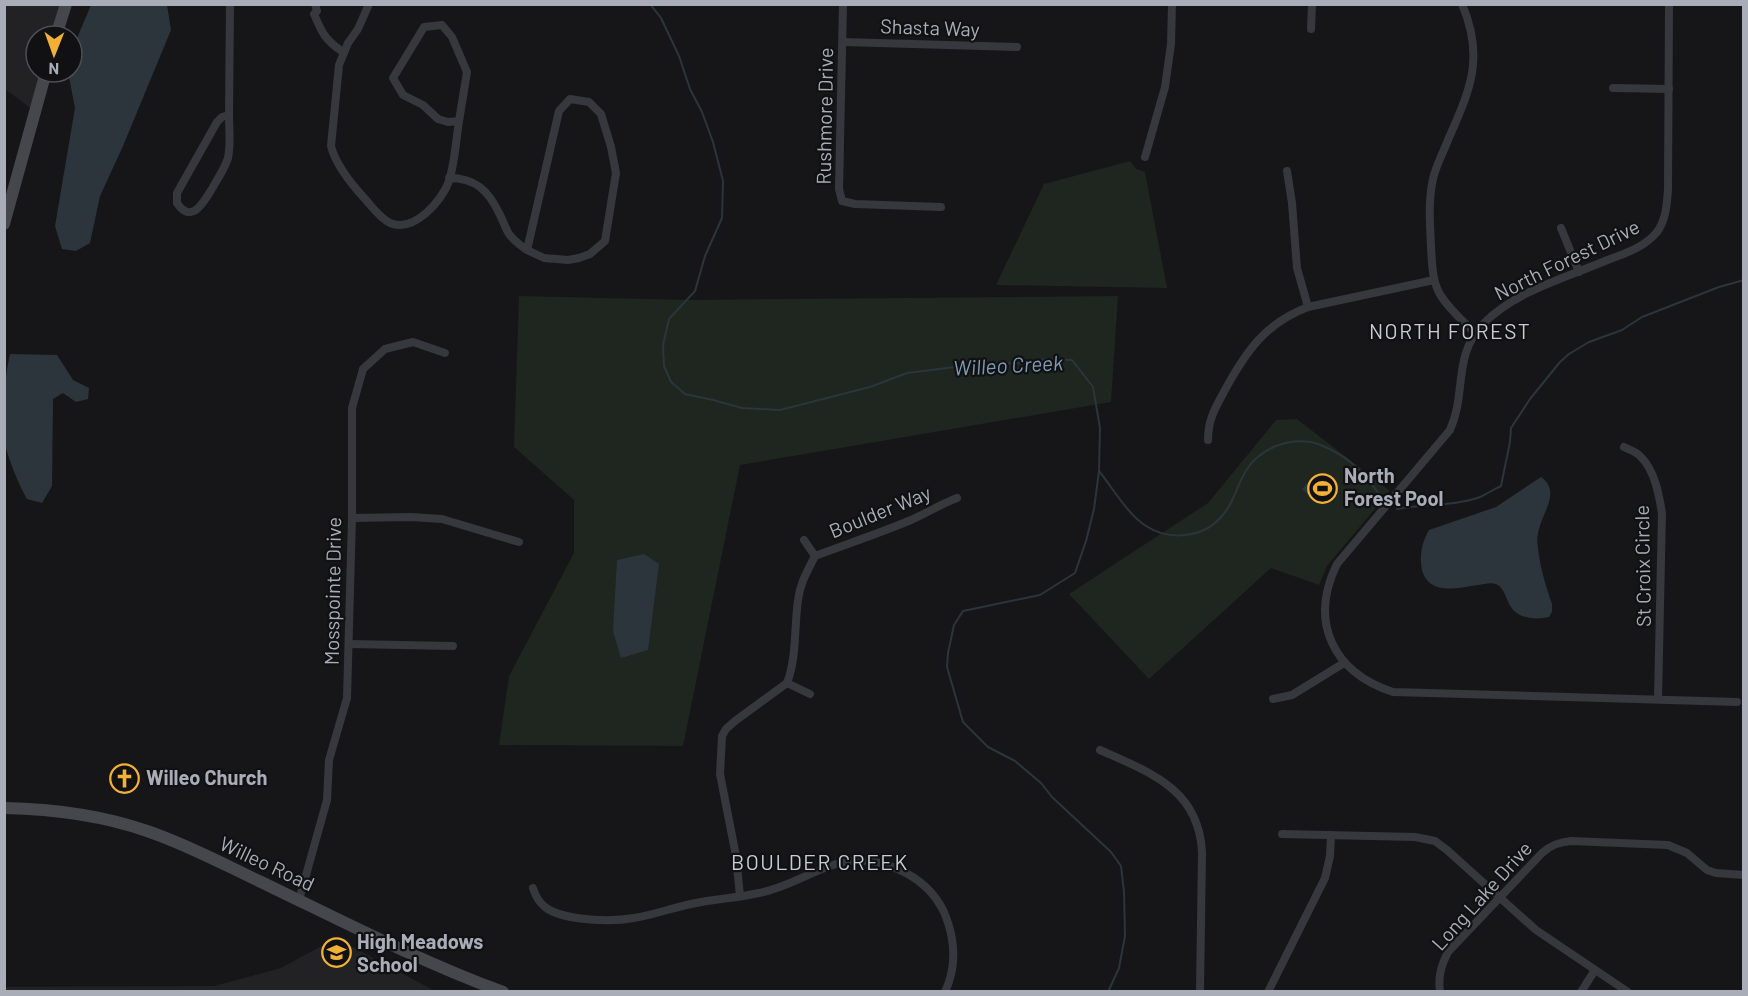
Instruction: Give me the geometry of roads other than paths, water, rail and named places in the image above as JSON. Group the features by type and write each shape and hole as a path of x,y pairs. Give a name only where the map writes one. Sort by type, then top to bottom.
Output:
{"street":[{"path":"60,24 66,4"},
{"path":"229,115 217,122 177,193 177,204 185,211 193,212 200,208 224,168 230,149 230,4"},
{"path":"315,4 317,11 314,14 323,35 331,44 344,51"},
{"path":"369,4 358,29 344,51 337,76 331,146 334,158 364,197 390,223 402,225 419,218 429,211 443,193 449,178 459,121 467,72 452,37 441,25 424,27 393,78 403,95 423,105 438,119 448,122 459,121"},
{"name":"Rushmore Drive","path":"843,4 839,189 842,201 855,204 941,207"},
{"path":"1145,157 1166,87 1171,44 1172,4"},
{"path":"1311,29 1312,4"},
{"path":"1462,4 1472,33 1474,64 1464,104 1433,179 1430,217 1434,280 1442,296 1475,333"},
{"name":"North Forest Drive","path":"1669,4 1668,189 1662,223 1652,237 1636,248 1544,286 1513,302 1485,322 1475,333 1463,360 1457,407 1450,430 1343,555 1332,574 1325,598 1325,620 1330,639 1344,663 1370,683 1393,692 1737,702"},
{"name":"Shasta Way","path":"843,42 1017,46"},
{"path":"6,217 43,84"},
{"path":"1613,88 1669,88"},
{"path":"449,178 462,178 483,189 491,197 510,235 527,250 544,258 568,260 590,254 605,241 616,173 602,114 589,102 570,99 559,111 527,250"},
{"path":"1287,171 1298,268 1308,306"},
{"path":"1561,228 1579,272"},
{"path":"1208,440 1210,418 1247,353 1272,327 1292,313 1308,306 1434,280"},
{"name":"Mosspointe Drive","path":"299,900 327,800 329,760 347,698 352,518 352,408 363,369 385,349 413,342 444,353"},
{"name":"St Croix Circle","path":"1624,447 1641,456 1647,465 1660,502 1662,533 1658,699"},
{"name":"Boulder Way","path":"787,683 792,669 798,599 803,578 815,556 910,520 957,498"},
{"path":"352,518 442,519 519,542"},
{"name":"Boulder Way","path":"804,540 815,556"},
{"path":"349,644 453,646"},
{"path":"1273,699 1292,696 1344,663"},
{"path":"740,896 736,856 720,774 722,736 735,721 787,683 810,694"},
{"path":"1100,750 1150,773 1169,785 1193,815 1202,852 1200,992"},
{"name":"Willeo Road","path":"4,808 74,813 146,830 416,957 503,992"},
{"path":"1282,834 1415,837 1435,841 1536,930 1628,992"},
{"path":"1268,992 1325,878 1330,856 1331,835"},
{"name":"Long Lake Drive","path":"1440,992 1440,968 1448,952 1542,853 1550,846 1560,842 1668,845 1687,853 1707,870 1743,875"},
{"path":"533,888 539,901 551,910 576,918 601,921 634,918 691,904 775,889 836,864 866,861 888,865 909,874 927,888 949,924 953,943 953,962 950,981 945,992"},
{"path":"1581,992 1595,970"}],"waterway":[{"name":"Willeo Creek","path":"650,4 661,18 679,56 690,89 702,112 713,142 723,181 722,218 705,256 695,291 669,319 663,345 664,366 671,382 685,394 742,408 780,410 870,387 907,373 1047,359 1072,360 1093,387 1100,428 1099,471 1094,509 1075,573 1040,595 963,611 954,625 947,667 963,722 988,747 1015,761 1041,783 1052,797 1111,852 1121,866 1125,936 1119,968 1108,992"},
{"path":"1397,509 1471,500 1501,486 1511,428 1530,399 1569,354 1589,342 1622,330 1642,317 1719,287 1744,280"},
{"path":"1099,471 1139,521 1155,531 1175,535 1195,533 1214,524 1229,506 1252,462 1275,446 1293,442 1316,443 1340,455 1359,469 1382,497"}],"place":[{"name":"North Forest Pool","path":"1323,488"},
{"name":"Willeo Church","path":"125,778"},
{"name":"High Meadows School","path":"336,953"}],"district":[{"name":"NORTH FOREST","path":"1450,332"},
{"name":"BOULDER CREEK","path":"820,863"}]}
